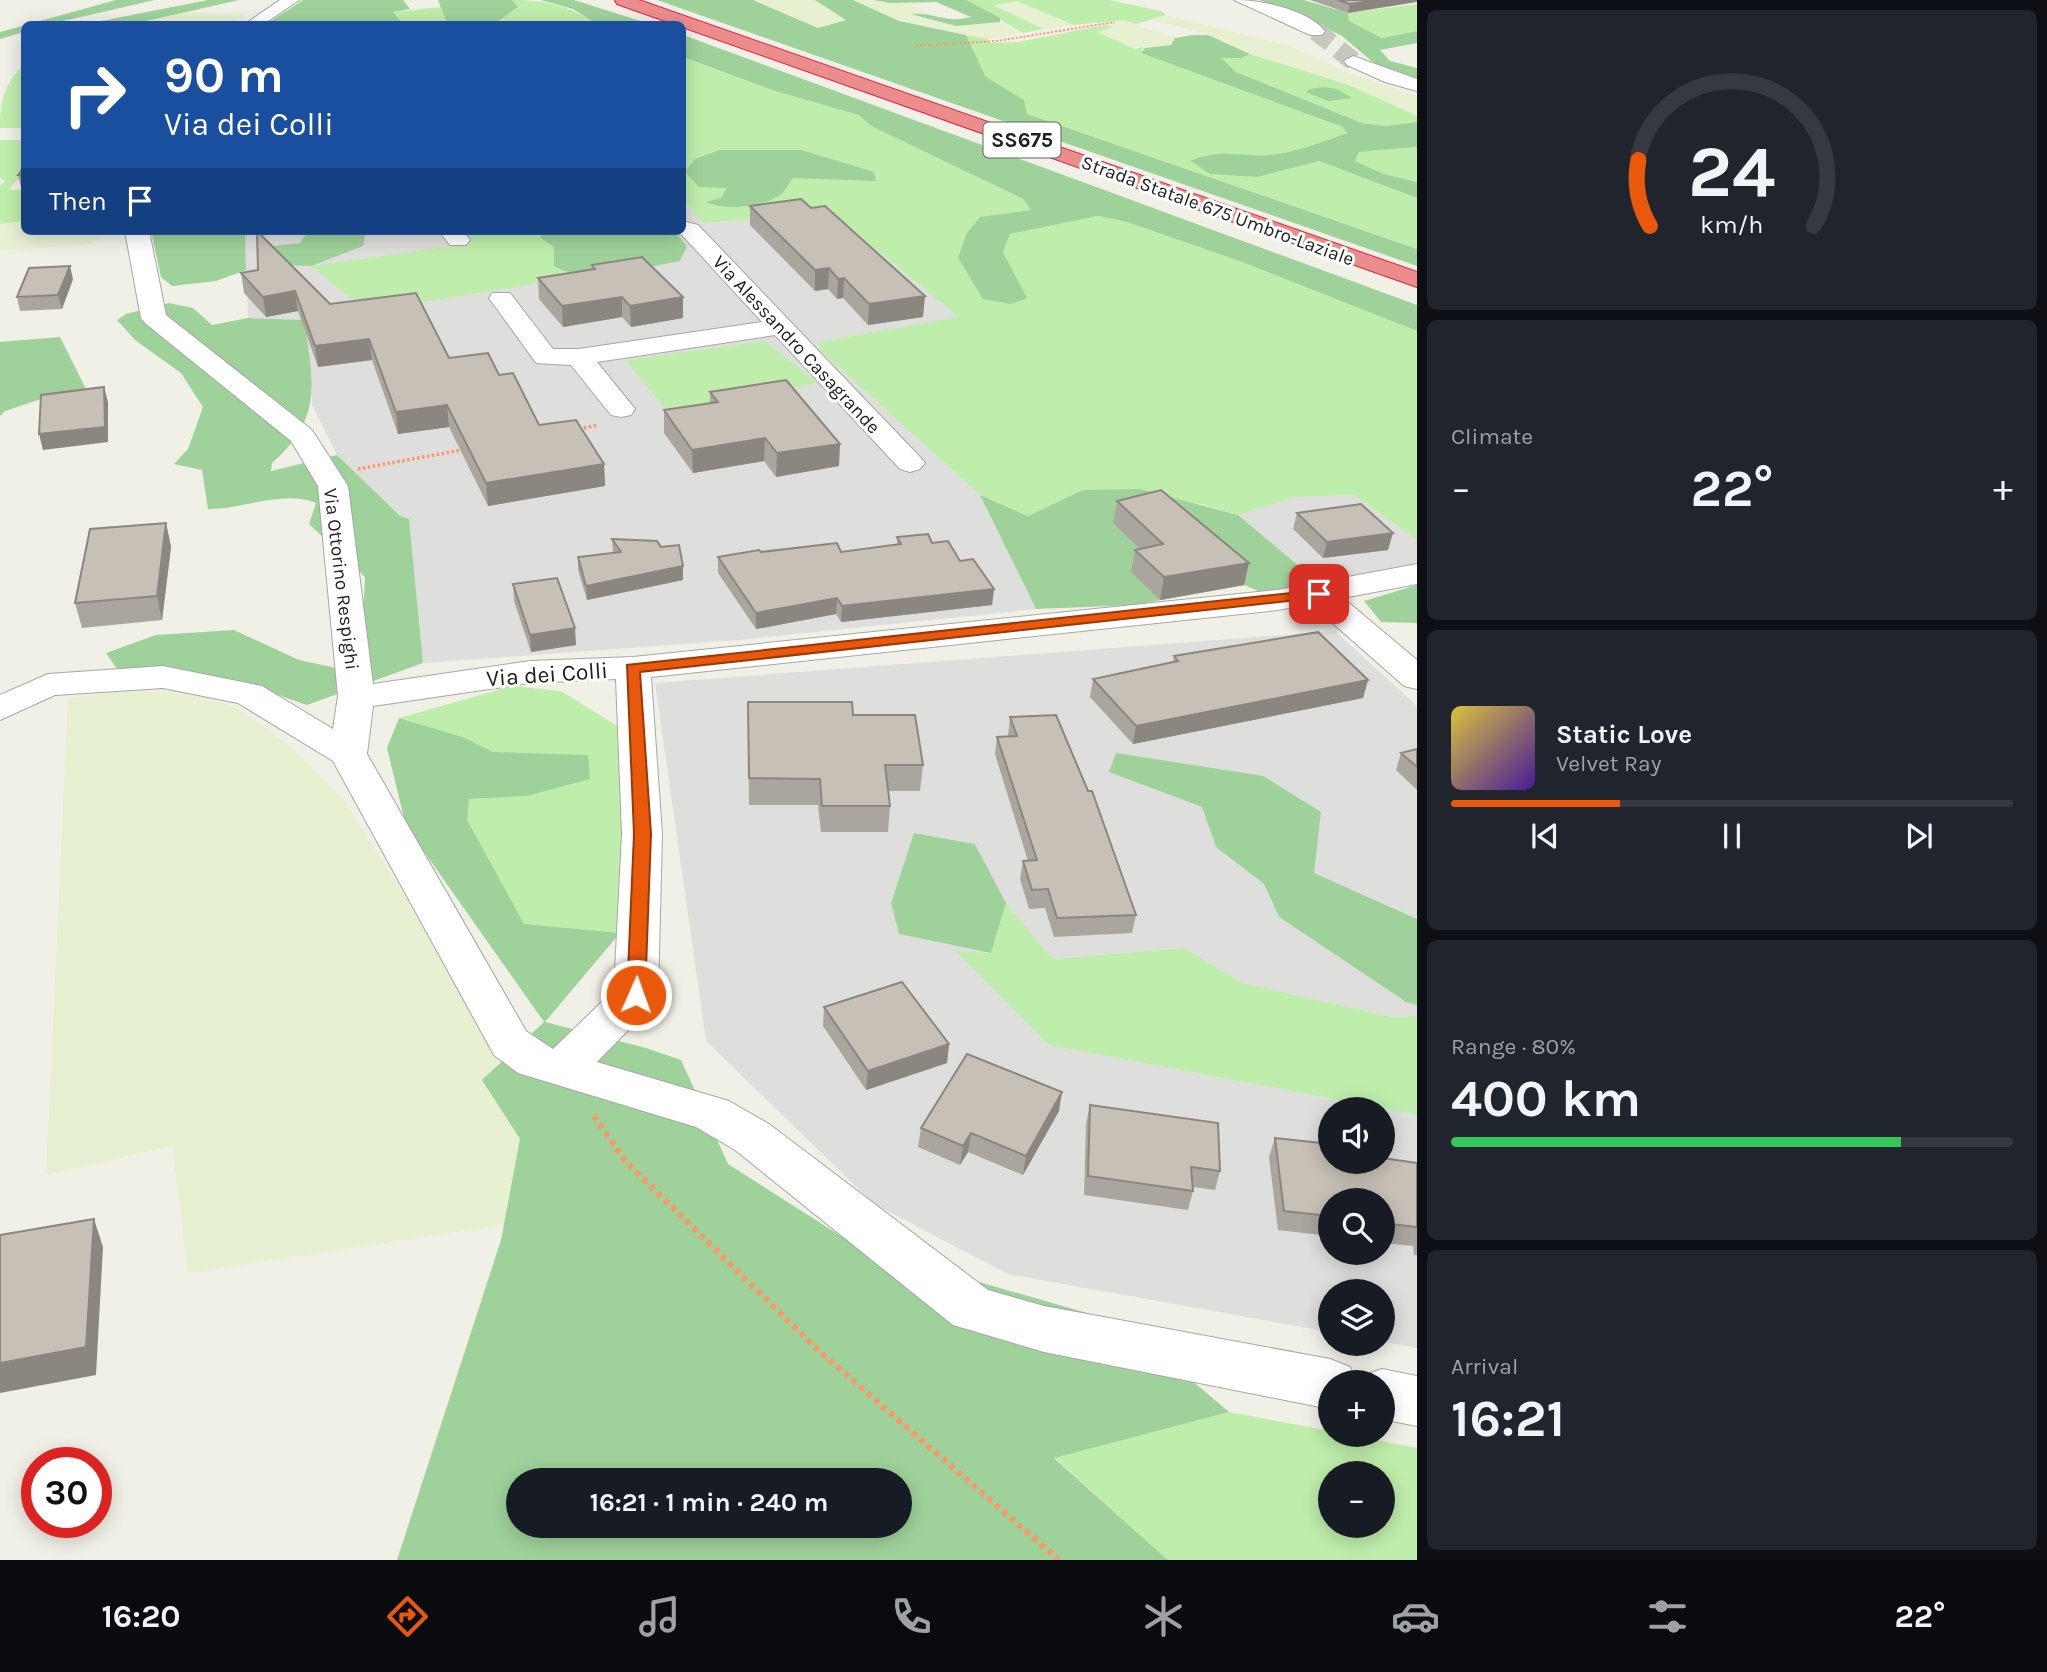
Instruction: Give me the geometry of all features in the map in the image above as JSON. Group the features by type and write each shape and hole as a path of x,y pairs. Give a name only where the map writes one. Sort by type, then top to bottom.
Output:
{"highway":[{"name":"Strada Statale 675 Umbro-Laziale","path":"615,2 656,21"},
{"name":"Strada Statale 675 Umbro-Laziale","path":"615,2 670,21"},
{"name":"Strada Statale 675 Umbro-Laziale","path":"686,27 1417,280"},
{"name":"Strada Statale 675 Umbro-Laziale","path":"686,32 1417,295"}],"street":[{"path":"258,21 291,0"},
{"path":"1242,0 1297,20 1316,31"},
{"path":"1353,61 1392,78 1417,85"},
{"name":"Via Alessandro Casagrande","path":"686,229 690,230 778,327 910,463"},
{"name":"Via Ottorino Respighi","path":"138,235 154,318 302,436 333,486 356,696 348,754"},
{"path":"501,298 545,357 579,356 778,327"},
{"path":"579,356 611,417"},
{"name":"Via dei Colli","path":"356,696 395,693 530,671 633,668 1319,594 1417,574"},
{"path":"1319,594 1417,678"},
{"path":"561,1070 636,995 642,834 633,668"},
{"path":"0,709 48,685 163,677 249,694 348,754 510,1043 534,1062 712,1114 742,1132 972,1308 1044,1329 1318,1382"},
{"path":"1395,1397 1417,1401"}],"path":[{"path":"916,46 997,41 1115,22"},
{"path":"575,429 611,417"},
{"path":"326,475 468,449"},
{"path":"561,1070 625,1161 644,1180 818,1350 1059,1560"}],"shaded area":[{"path":"686,203 703,223 832,213 959,318 819,342 820,349 980,495 1036,609 739,640 423,663 409,519 400,516 337,455 312,405 311,371 304,320 248,318 245,235 686,235"},
{"path":"1354,495 1417,540 1417,567 1319,583 1238,515 1295,497"},
{"path":"1335,631 1417,706 1417,919 1313,873 1321,812 1109,771 1202,807 1216,847 1264,884 1279,917 1406,1002 1417,1005 1417,1016 1393,1017 1242,983 1183,948 1051,959 1006,903 975,844 914,833 891,903 899,934 991,953 957,952 1049,1045 1322,1097 1318,1097 1318,1174 1395,1174 1395,1111 1417,1115 1417,1348 1395,1344 1395,1279 1318,1279 1318,1330 1008,1274 874,1204 706,1041 655,683"}],"green space":[{"path":"116,0 155,0 63,21 40,21"},
{"path":"208,0 239,0 146,21 101,21"},
{"path":"303,0 403,0 410,9 393,12 400,21 271,21"},
{"path":"438,0 512,0 518,7 498,21 446,21"},
{"path":"512,0 536,1 557,5 592,21 498,21 518,7"},
{"path":"541,0 574,0 640,21 592,21 573,9"},
{"path":"657,0 753,0 818,28 846,20 815,0 853,0 899,21 966,35 986,77 1024,100 1027,114 1417,249 1417,266"},
{"path":"753,0 815,0 847,20 818,28"},
{"path":"853,0 936,2 912,5 928,13 913,14 956,26 1000,22 1023,33 988,39 966,35 899,21"},
{"path":"873,0 966,0 1000,18 1000,22 956,26 911,14 947,19 971,17 936,2 890,3"},
{"path":"966,0 1109,0 1161,11 1166,15 1136,24 1123,20 1074,25 1017,1 993,5 1043,29 1023,33"},
{"path":"1017,0 1074,25 1043,29 992,5"},
{"path":"1259,0 1304,0 1348,13 1349,21 1382,38 1417,31 1417,43 1380,50 1390,61 1417,68 1417,81 1374,63 1342,36 1296,13"},
{"path":"1417,4 1417,31 1382,38 1349,21 1348,13"},
{"path":"441,7 446,21 400,21 393,12"},
{"path":"185,12 247,15 234,21 146,21"},
{"path":"1166,15 1290,46 1344,71 1417,96 1417,116 1349,85 1274,63 1208,35 1153,20"},
{"path":"255,16 271,21 251,21"},
{"path":"1123,20 1175,38 1171,45 1136,49 1095,32 1111,27 1104,25"},
{"path":"1105,25 1113,27 1097,32 1135,49 1143,47 1141,53 1344,127 1347,133 1297,151 1266,155 1202,155 1257,177 1319,161 1417,198 1417,249 1027,114 1024,100 986,77 966,35 988,39 989,43 1018,42"},
{"path":"21,26 21,33 0,39 0,32"},
{"path":"1208,35 1250,54 1241,58 1221,58 1236,72 1362,123 1386,126 1417,122 1417,147 1359,152 1355,161 1384,174 1417,182 1417,198 1319,161 1258,177 1210,174 1191,161 1219,154 1277,154 1308,147 1347,133 1343,127 1141,53 1145,48 1171,45 1175,38"},
{"path":"686,36 1417,305 1417,331 1242,262 1127,222 1098,216 1010,234 1003,252 1027,298 1011,304 983,299 958,258 967,233 980,217 1031,210 1023,199 871,126 859,115 775,91 686,58"},
{"path":"1250,54 1349,85 1417,116 1417,122 1386,126 1362,123 1236,72 1220,58 1241,58"},
{"path":"686,58 775,91 860,115 871,126 1023,199 1031,210 980,217 958,258 970,276 1026,298 1003,252 1010,234 1098,216 1127,222 1242,262 1417,331 1417,540 1354,495 1295,497 1238,515 1201,504 1083,490 1028,516 980,495 819,349 819,342 958,317 832,213 703,223 686,203"},
{"path":"21,68 21,128 0,128 4,94"},
{"path":"1324,87 1337,89 1352,98 1328,101 1306,92"},
{"path":"0,140 21,140 21,176 8,190 21,190 21,221 0,224 0,185 6,181 0,178"},
{"path":"1417,147 1417,182 1384,174 1355,162 1359,152"},
{"path":"719,150 801,150 874,172 876,181 793,178 781,195 763,203 743,207 714,205 706,202 721,198 727,188 699,187 686,173 695,159"},
{"path":"21,221 21,235 104,235 99,240 82,245 0,251 0,224"},
{"path":"152,235 245,235 246,270 216,281 172,286 161,277"},
{"path":"305,235 365,235 363,246 311,266 261,264 264,247 300,243"},
{"path":"462,235 677,235 687,246 680,261 366,311 311,266 461,245"},
{"path":"541,235 677,235 687,246 680,261 633,270 582,274 554,266 554,247"},
{"path":"169,303 193,308 212,325 248,318 304,320 312,380 311,397 300,430 272,463 271,471 337,455 400,516 409,519 423,663 307,705 238,681 120,673 106,653 156,635 234,630 299,660 336,668 362,635 365,577 309,524 316,503 290,498 208,509 202,470 174,464 188,449 203,407 181,373 135,340 117,320 126,314"},
{"path":"60,337 86,389 50,396 5,411 0,416 0,342"},
{"path":"765,341 818,383 666,410 626,360"},
{"path":"1140,489 1238,515 1319,583 1261,592 1244,585 1134,605 1036,609 980,495 1028,516 1083,490"},
{"path":"1417,585 1417,623 1381,622 1364,601"},
{"path":"512,686 561,691 619,727 624,771 620,933 524,925 466,820 469,799 527,796 588,756 493,752 463,737 399,718"},
{"path":"184,691 236,707 287,743 345,801 402,892 501,1061 482,1080 520,1139 504,1225 188,1273 172,1146 46,1175 68,698 113,692"},
{"path":"399,718 463,737 493,752 588,755 590,779 527,796 469,799 467,820 524,924 620,933 545,1022 646,1048 681,1060 728,1164 858,1247 1125,1324 1229,1412 1054,1458 1168,1560 397,1560 501,1240 520,1139 482,1080 544,1022 406,826 387,748"},
{"path":"1116,753 1263,776 1321,812 1314,873 1417,919 1417,1005 1406,1002 1279,917 1264,884 1216,847 1202,807 1109,772"},
{"path":"914,833 975,844 1006,903 991,953 899,934 891,903"},
{"path":"1006,903 1052,959 1184,948 1242,983 1393,1017 1417,1016 1417,1115 1395,1111 1395,1097 1322,1097 1049,1045 956,951 991,953"},
{"path":"1229,1412 1318,1429 1318,1447 1395,1447 1395,1444 1417,1448 1417,1560 1168,1560 1054,1457"}],"building":[{"path":"1338,0 1377,0 1350,4"},
{"path":"801,199 811,208 825,206 925,296 869,304 844,278 838,279 829,268 815,270 750,206"},
{"path":"257,235 261,235 330,304 416,293 449,358 488,353 499,375 513,373 539,425 576,420 604,464 486,483 447,405 396,412 369,339 315,346 295,291 263,297 241,273 258,270"},
{"path":"642,257 683,297 630,306 622,297 562,306 538,278 595,269 592,265"},
{"path":"70,266 58,295 17,297 29,268"},
{"path":"786,380 840,444 777,453 765,438 692,450 664,410 718,402 710,392"},
{"path":"104,387 105,427 39,434 41,395"},
{"path":"1161,490 1249,563 1164,577 1135,550 1163,544 1117,501"},
{"path":"1361,504 1393,533 1327,542 1297,513"},
{"path":"166,523 157,596 75,603 90,529"},
{"path":"928,534 932,543 948,541 960,561 973,559 994,589 842,606 837,598 756,613 718,557 759,550 761,552 837,543 841,552 901,544 897,537"},
{"path":"612,539 657,541 661,547 679,545 683,566 586,586 578,557 621,552"},
{"path":"557,578 575,628 530,635 513,584"},
{"path":"1318,632 1368,680 1136,726 1093,679 1178,661 1174,656"},
{"path":"748,702 852,702 853,715 915,715 923,765 885,765 890,806 822,806 820,779 749,778"},
{"path":"1056,715 1088,791 1092,791 1136,915 1057,918 1048,889 1032,890 1023,861 1037,860 997,737 1017,736 1010,717"},
{"path":"1417,749 1417,767 1401,753"},
{"path":"902,982 949,1044 868,1071 824,1007"},
{"path":"967,1054 1062,1092 1026,1156 971,1133 963,1146 921,1128"},
{"path":"1090,1105 1218,1123 1220,1171 1191,1167 1193,1191 1088,1176"},
{"path":"1275,1138 1318,1143 1318,1174 1395,1174 1395,1160 1417,1163 1417,1227 1395,1224 1395,1188 1318,1188 1318,1215 1284,1211"},
{"path":"94,1219 86,1347 0,1363 0,1235"}],"tunnel":[{"path":"1316,31 1353,61"}],"route":[{"path":"636,995 642,834 633,668 1090,621 1319,594"}]}
